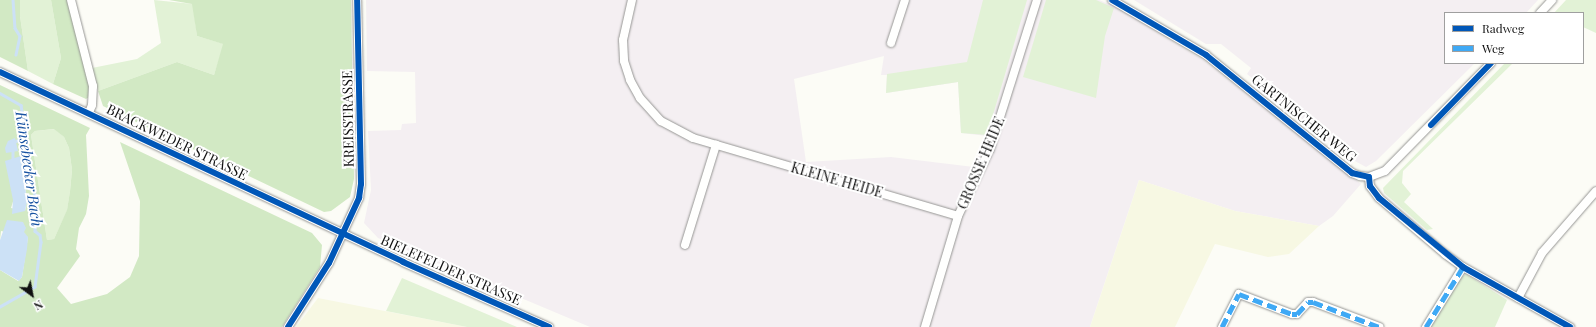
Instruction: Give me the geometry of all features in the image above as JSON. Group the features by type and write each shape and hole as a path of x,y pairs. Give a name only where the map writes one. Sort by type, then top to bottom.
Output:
{"street":[{"path":"71,0 93,86 92,105 89,113"},
{"name":"KREISSTRASSE","path":"288,327 329,263 344,234 359,198 361,184 357,0"},
{"name":"KLEINE HEIDE","path":"632,0 623,40 624,61 630,80 640,98 661,121 693,138 958,216"},
{"path":"891,43 905,0"},
{"name":"GROSSE HEIDE","path":"925,327 958,216 990,149 1037,0"},
{"name":"GARTNISCHER WEG","path":"1112,0 1125,2 1206,55 1352,173 1369,177"},
{"path":"1541,12 1552,0"},
{"path":"1490,64 1385,171 1369,177 1370,186 1379,198 1463,267 1570,327"},
{"name":"BRACKWEDER STRASSE","path":"0,72 344,234"},
{"path":"685,245 716,145"},
{"path":"1518,298 1542,253 1596,190"},
{"name":"BIELEFELDER STRASSE","path":"344,234 549,327"},
{"path":"1426,327 1463,267"},
{"path":"1222,327 1239,294 1292,314 1297,314 1308,302 1313,302 1379,327"}],"shaded area":[{"path":"366,0 1099,0 1114,6 1205,61 1361,184 1333,216 1319,226 1235,211 1139,180 1090,327 590,327 378,238 364,223 371,190 368,131 401,130 402,124 416,123 415,72 367,71","holes":["884,56 881,75 887,75 886,93 958,82 961,133 987,136 974,167 891,157 806,162 794,79"]},
{"path":"1134,0 1538,0 1527,12 1444,12 1444,64 1474,64 1376,161 1366,167 1353,160 1247,74 1251,68 1221,44 1206,44"}],"green space":[{"path":"0,0 20,0 20,16 28,71 0,57"},
{"path":"20,0 51,0 61,58 53,84 28,71 20,16"},
{"path":"51,0 69,0 89,83 89,97 86,99 53,84 61,58"},
{"path":"154,0 193,4 197,36 224,44 214,75 177,62 98,91 92,68 137,59 161,43"},
{"path":"169,0 351,0 354,179 350,197 331,211 324,212 103,106 98,91 177,62 214,75 223,44 197,36 192,4"},
{"path":"983,0 1027,0 987,135 961,133 958,82 886,93 887,74 967,62"},
{"path":"1046,0 1096,0 1114,8 1105,36 1096,98 1023,77"},
{"path":"1566,0 1596,0 1596,33 1584,27 1584,12 1555,12"},
{"path":"1504,64 1512,64 1403,171 1402,183 1411,194 1404,202 1433,229 1427,230 1384,193 1383,188"},
{"path":"0,85 90,128 86,135 89,196 86,214 79,228 76,249 80,256 57,288 71,304 107,294 130,277 139,256 140,201 120,142 312,233 322,245 320,267 282,327 0,327 0,270 18,281 22,277 28,237 1,231 0,240","holes":["54,129 64,137 69,148 72,170 67,210 54,239 47,240 31,135 35,131","23,170 27,201 25,211 11,208"]},
{"path":"55,129 64,137 69,148 72,170 67,211 54,239 47,240 31,135 35,131"},
{"path":"1139,180 1235,211 1319,226 1289,254 1268,257 1215,244 1175,327 1090,327"},
{"path":"1466,274 1507,300 1495,327 1431,327 1461,277"},
{"path":"402,278 517,327 467,327 386,311"},
{"path":"318,298 467,327 296,327"}],"water":[{"path":"15,138 18,151 6,153 5,148 8,141"},
{"path":"21,156 27,201 25,211 12,214 13,200 5,161"},
{"path":"7,220 23,222 26,228 24,232 28,237 22,277 19,281 0,270 0,240"}],"waterway":[{"name":"Künsebecker Bach","path":"13,0 15,28 20,36 16,55"},
{"name":"Künsebecker Bach","path":"0,93 21,105 35,195 35,231 40,235 41,242 35,287 0,307"},
{"path":"14,142 26,136"},
{"path":"13,150 13,158"}],"marked path":[{"path":"1426,327 1463,267"},
{"path":"1222,327 1239,294 1292,314 1297,314 1308,302 1313,302 1379,327"}],"cycle path":[{"path":"288,327 329,263 359,198 361,184 357,0"},
{"path":"1112,0 1206,55 1352,173 1369,177 1370,186 1379,198 1463,267 1570,327"},
{"path":"1431,125 1490,64"},
{"path":"0,72 403,262 549,327"}]}
